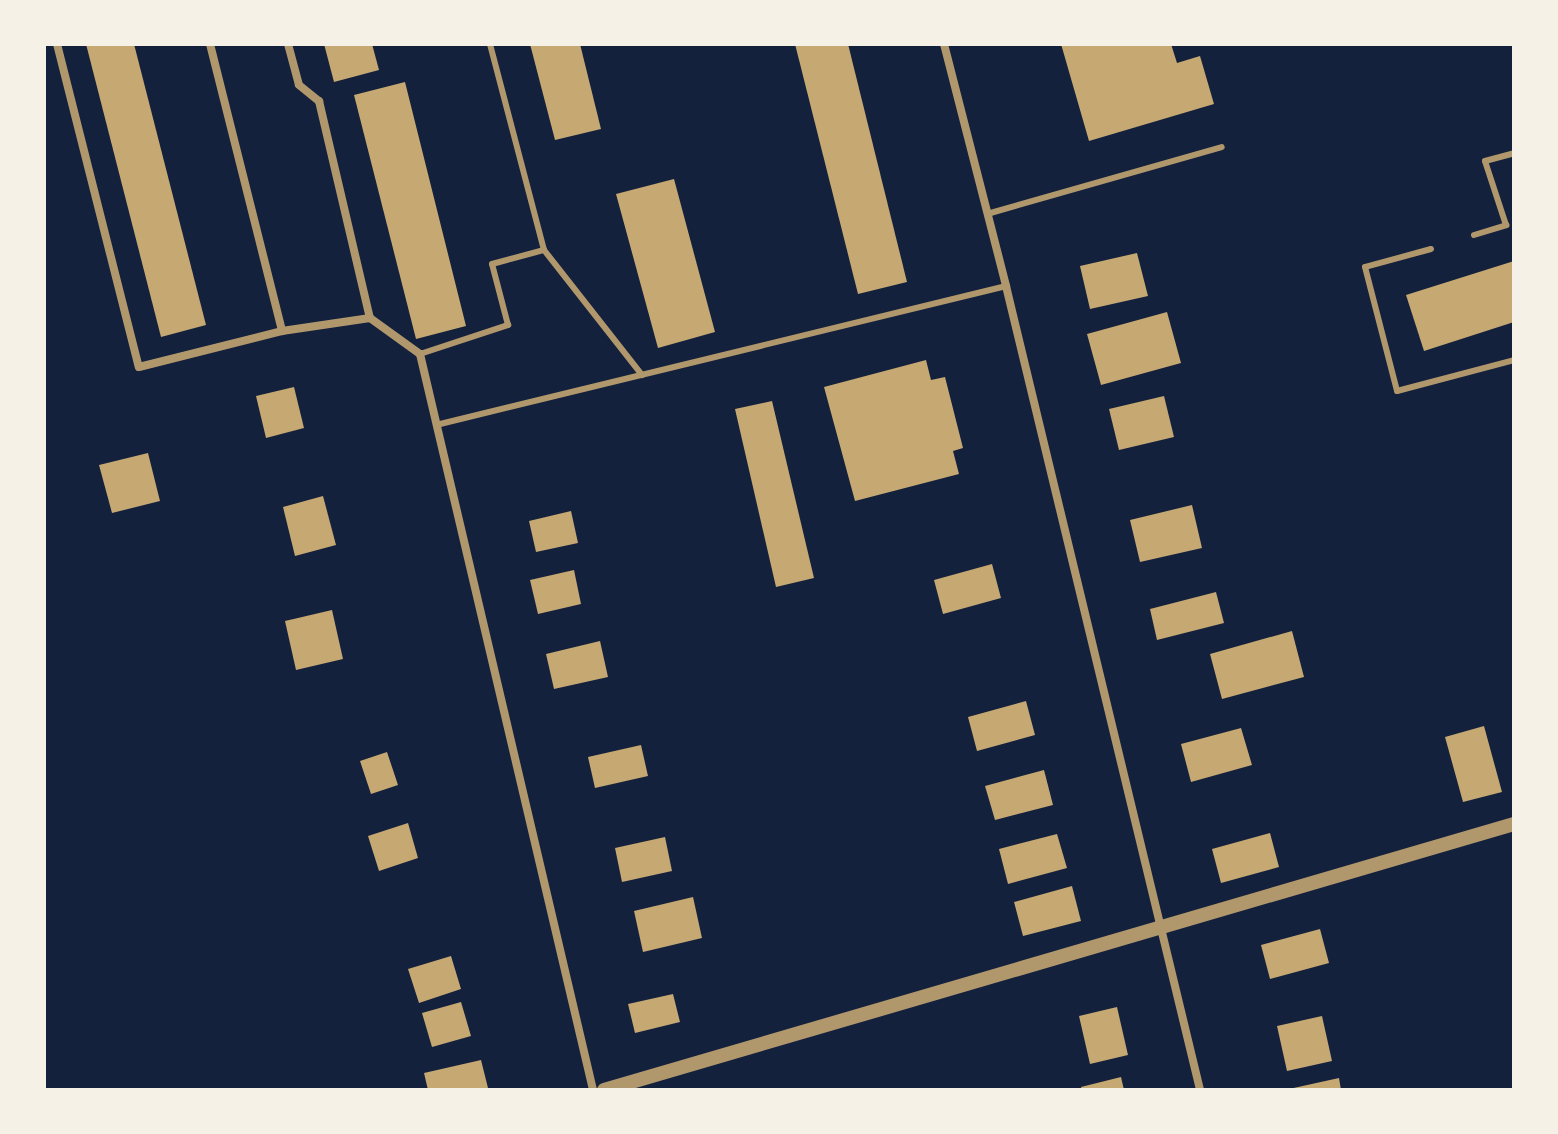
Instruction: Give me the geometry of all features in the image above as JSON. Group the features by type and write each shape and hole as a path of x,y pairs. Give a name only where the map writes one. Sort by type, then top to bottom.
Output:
{"street":[{"path":"57,44 139,367 282,331 370,318"},
{"path":"210,44 282,331"},
{"path":"288,44 299,85 319,101 370,318 420,354 593,1090"},
{"path":"944,44 1006,286 1200,1090"},
{"path":"604,1090 1514,824"}],"lane":[{"path":"490,44 544,250 642,375"},
{"path":"987,214 1222,147"},
{"path":"1474,235 1506,225 1485,161 1514,153"},
{"path":"1431,249 1365,267 1397,391 1514,360"},
{"path":"420,354 508,325 492,264 544,250"},
{"path":"436,425 1006,286"}],"building":[{"path":"86,44 134,44 206,325 161,337"},
{"path":"324,44 372,44 379,70 334,82"},
{"path":"530,44 580,44 601,129 555,140"},
{"path":"795,44 848,44 907,282 858,294"},
{"path":"1061,44 1171,44 1177,63 1200,56 1214,104 1089,141"},
{"path":"405,82 466,326 416,339 354,95"},
{"path":"674,179 715,332 658,348 616,194"},
{"path":"1137,253 1148,296 1090,309 1080,266"},
{"path":"1514,261 1514,322 1424,351 1406,295"},
{"path":"1167,312 1181,363 1101,385 1087,334"},
{"path":"926,360 931,380 945,377 963,448 953,451 959,474 855,501 824,387"},
{"path":"294,387 304,428 266,438 256,396"},
{"path":"1164,396 1174,437 1119,450 1109,409"},
{"path":"772,401 814,578 776,587 735,409"},
{"path":"148,453 160,501 112,513 99,465"},
{"path":"323,496 336,545 295,556 283,507"},
{"path":"1192,505 1202,548 1140,562 1130,520"},
{"path":"571,511 578,543 536,552 529,521"},
{"path":"992,564 1001,598 943,614 934,580"},
{"path":"574,570 581,604 538,614 530,580"},
{"path":"1216,592 1224,623 1157,640 1150,609"},
{"path":"332,610 343,659 296,670 285,621"},
{"path":"1292,631 1304,677 1222,699 1210,654"},
{"path":"600,641 608,677 554,689 546,654"},
{"path":"1026,701 1035,735 977,751 968,717"},
{"path":"1484,726 1502,792 1463,802 1445,737"},
{"path":"1241,728 1252,765 1191,782 1181,744"},
{"path":"641,745 648,776 595,788 588,757"},
{"path":"387,752 398,785 371,794 360,761"},
{"path":"1044,770 1053,805 995,820 985,786"},
{"path":"408,823 418,858 379,871 368,836"},
{"path":"1270,833 1279,867 1221,883 1212,849"},
{"path":"1057,834 1067,868 1008,884 999,849"},
{"path":"665,837 672,871 622,882 615,848"},
{"path":"1072,886 1081,921 1023,936 1014,902"},
{"path":"693,897 702,938 643,952 634,911"},
{"path":"1320,929 1329,963 1270,979 1261,945"},
{"path":"451,956 461,989 419,1003 408,969"},
{"path":"673,994 680,1022 635,1033 628,1004"},
{"path":"461,1002 471,1036 432,1047 422,1013"},
{"path":"1117,1007 1128,1055 1090,1064 1079,1016"},
{"path":"1322,1016 1332,1061 1287,1071 1277,1026"},
{"path":"481,1060 488,1088 428,1090 424,1073"},
{"path":"1121,1077 1124,1090 1082,1090 1081,1087"},
{"path":"1339,1078 1341,1090 1289,1090 1289,1089"}]}
